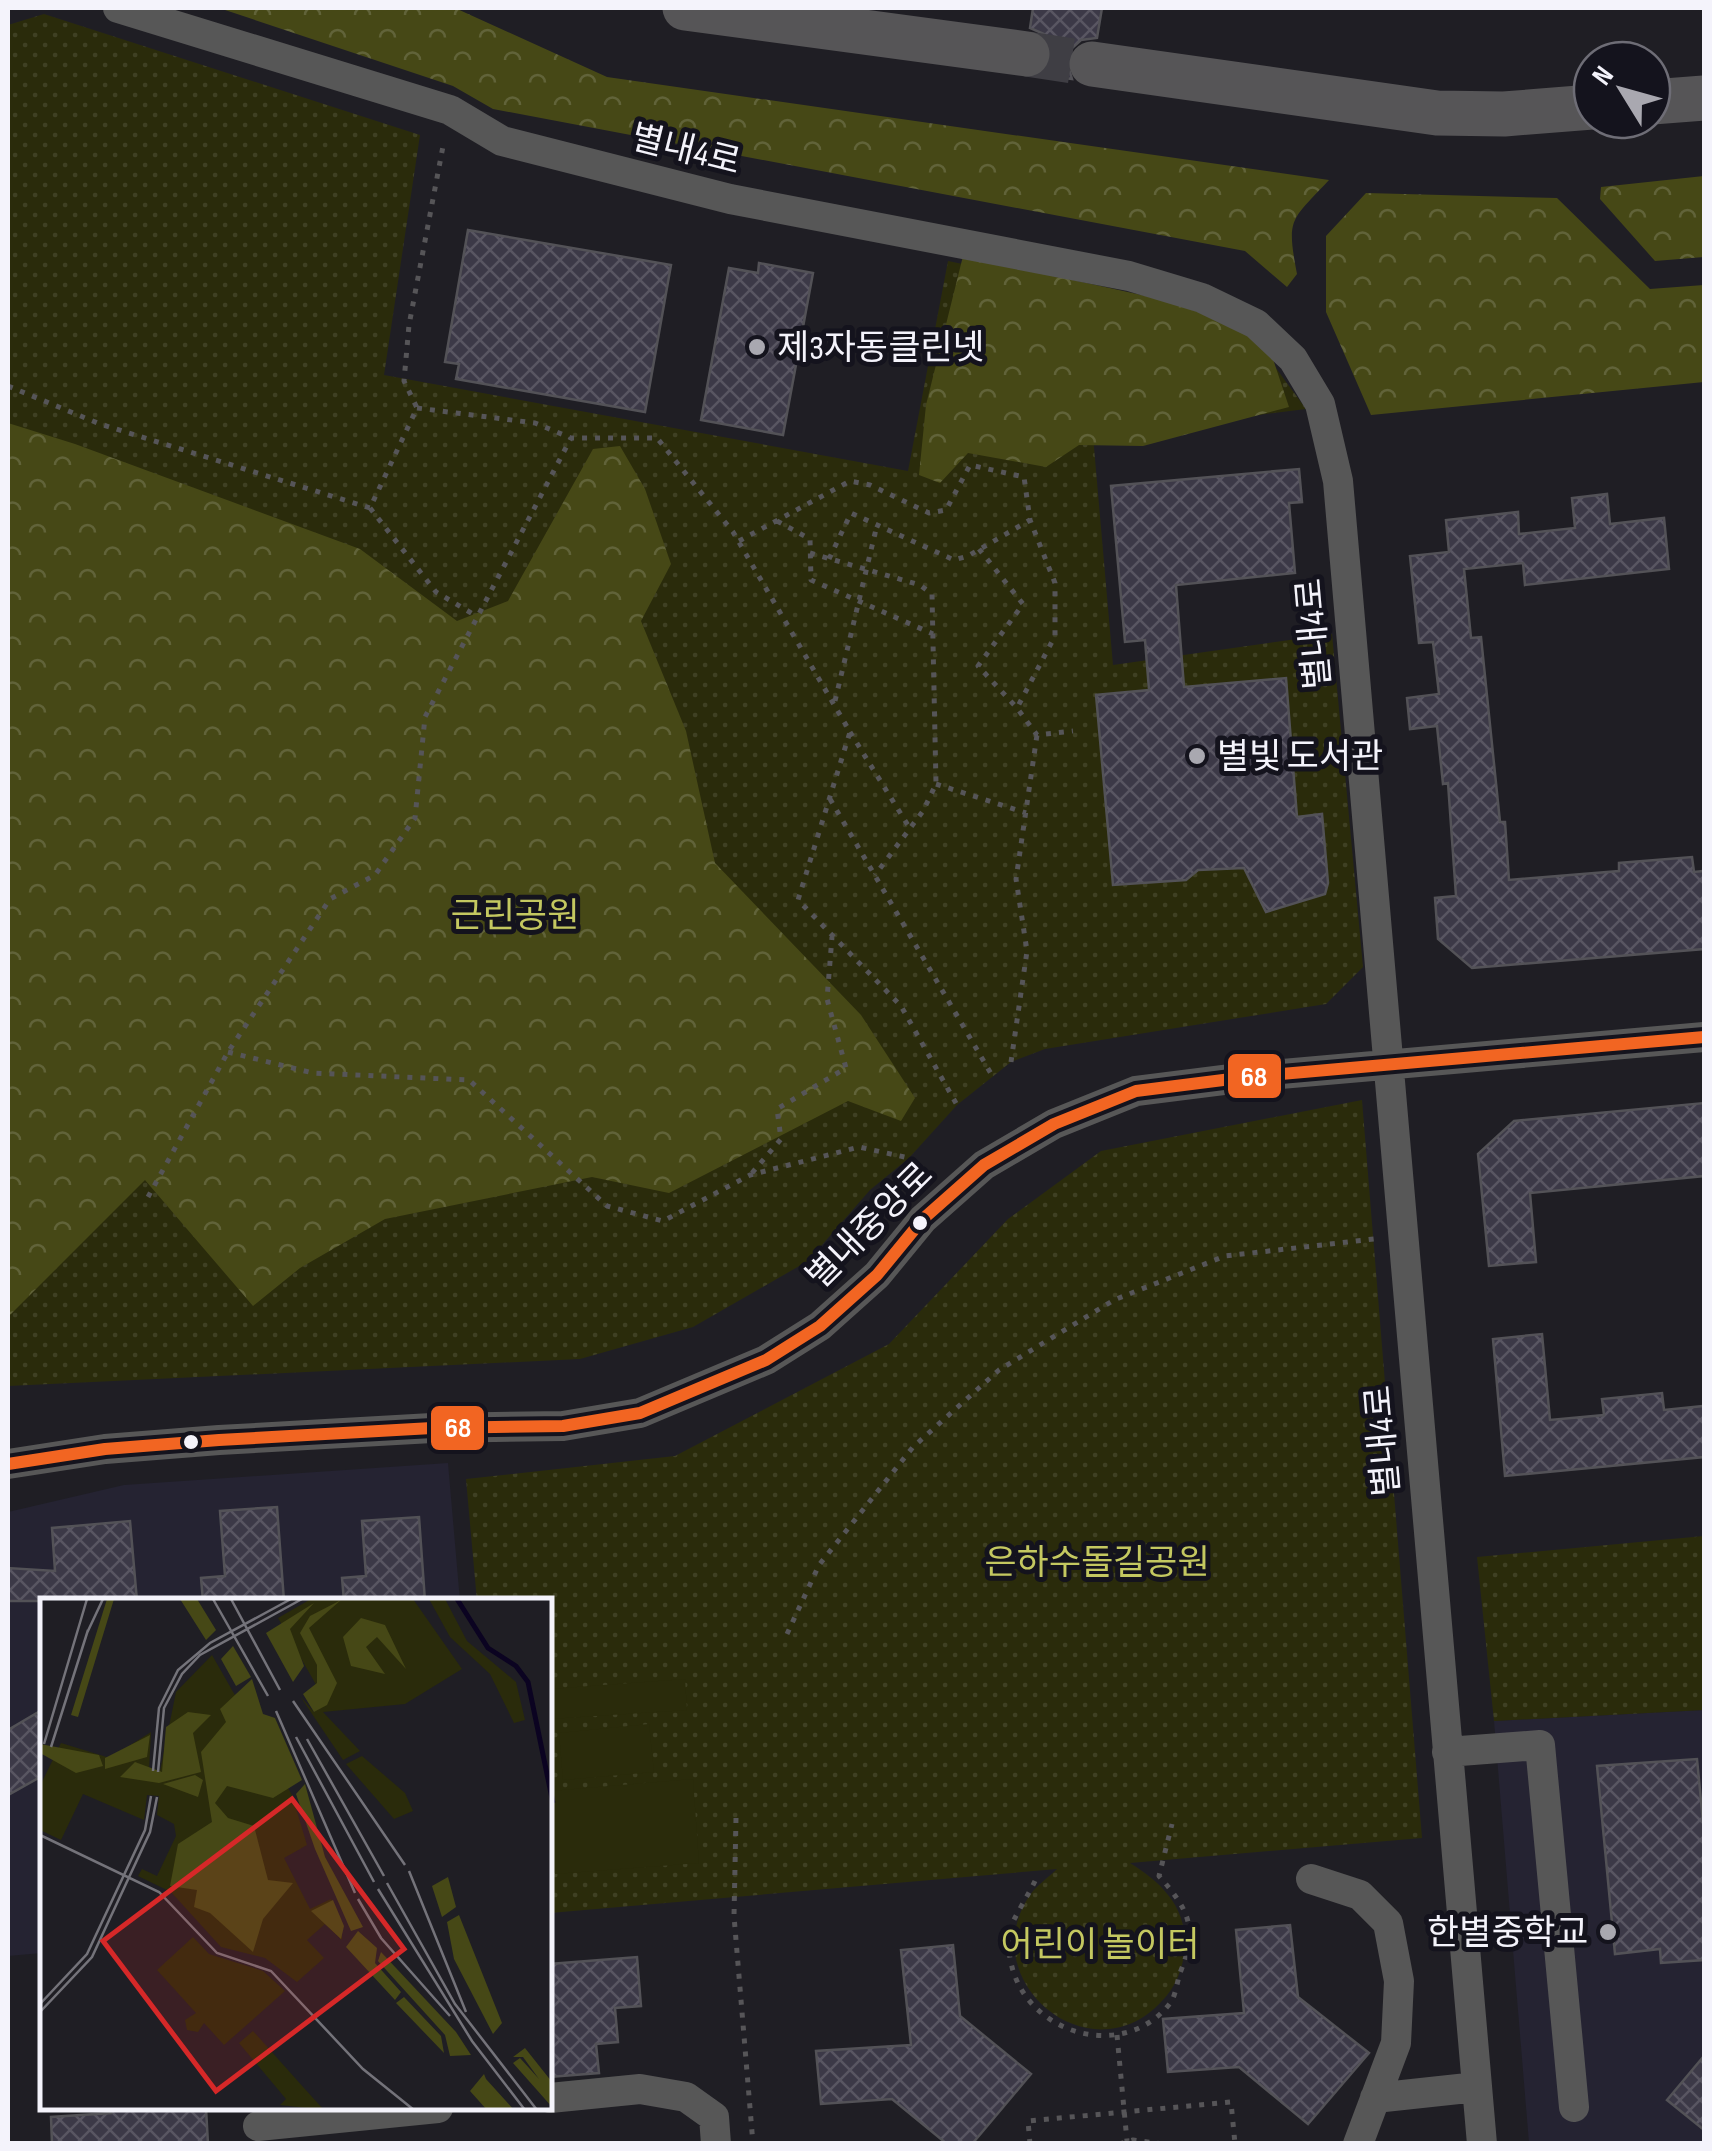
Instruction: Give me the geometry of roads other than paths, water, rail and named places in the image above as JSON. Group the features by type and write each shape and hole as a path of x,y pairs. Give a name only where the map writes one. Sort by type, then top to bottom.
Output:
{"highway":[{"path":"685,8 1027,54"},
{"path":"1092,64 1437,113 1504,114 1572,109"},
{"path":"1672,100 1704,98"}],"street":[{"name":"별내4로","path":"118,8 450,110 502,141 730,200 1128,276 1184,292 1256,324 1293,359 1320,404 1338,481 1482,2144"},
{"name":"별내중앙로","path":"8,1464 200,1441 432,1428 563,1426 640,1412 766,1360 820,1326 877,1275 922,1219 984,1165 1054,1124 1136,1091 1247,1077 1704,1037"},
{"path":"1446,1752 1540,1745 1574,2107"},
{"path":"1311,1879 1360,1895 1388,1923 1399,1982 1396,2042 1358,2144"},
{"path":"1375,2098 1476,2087"},
{"path":"552,2098 640,2089 686,2097 714,2116 716,2144"},
{"path":"258,2126 408,2111"}],"tunnel":[{"path":"1027,54 1092,64"}],"place":[{"name":"제3자동클린넷","path":"757,347"},
{"name":"별빛 도서관","path":"1197,756"},
{"name":"한별중학교","path":"1608,1932"}],"park label":[{"name":"근린공원","path":"515,915"},
{"name":"은하수돌길공원","path":"1097,1562"},
{"name":"어린이 놀이터","path":"1100,1944"}]}
